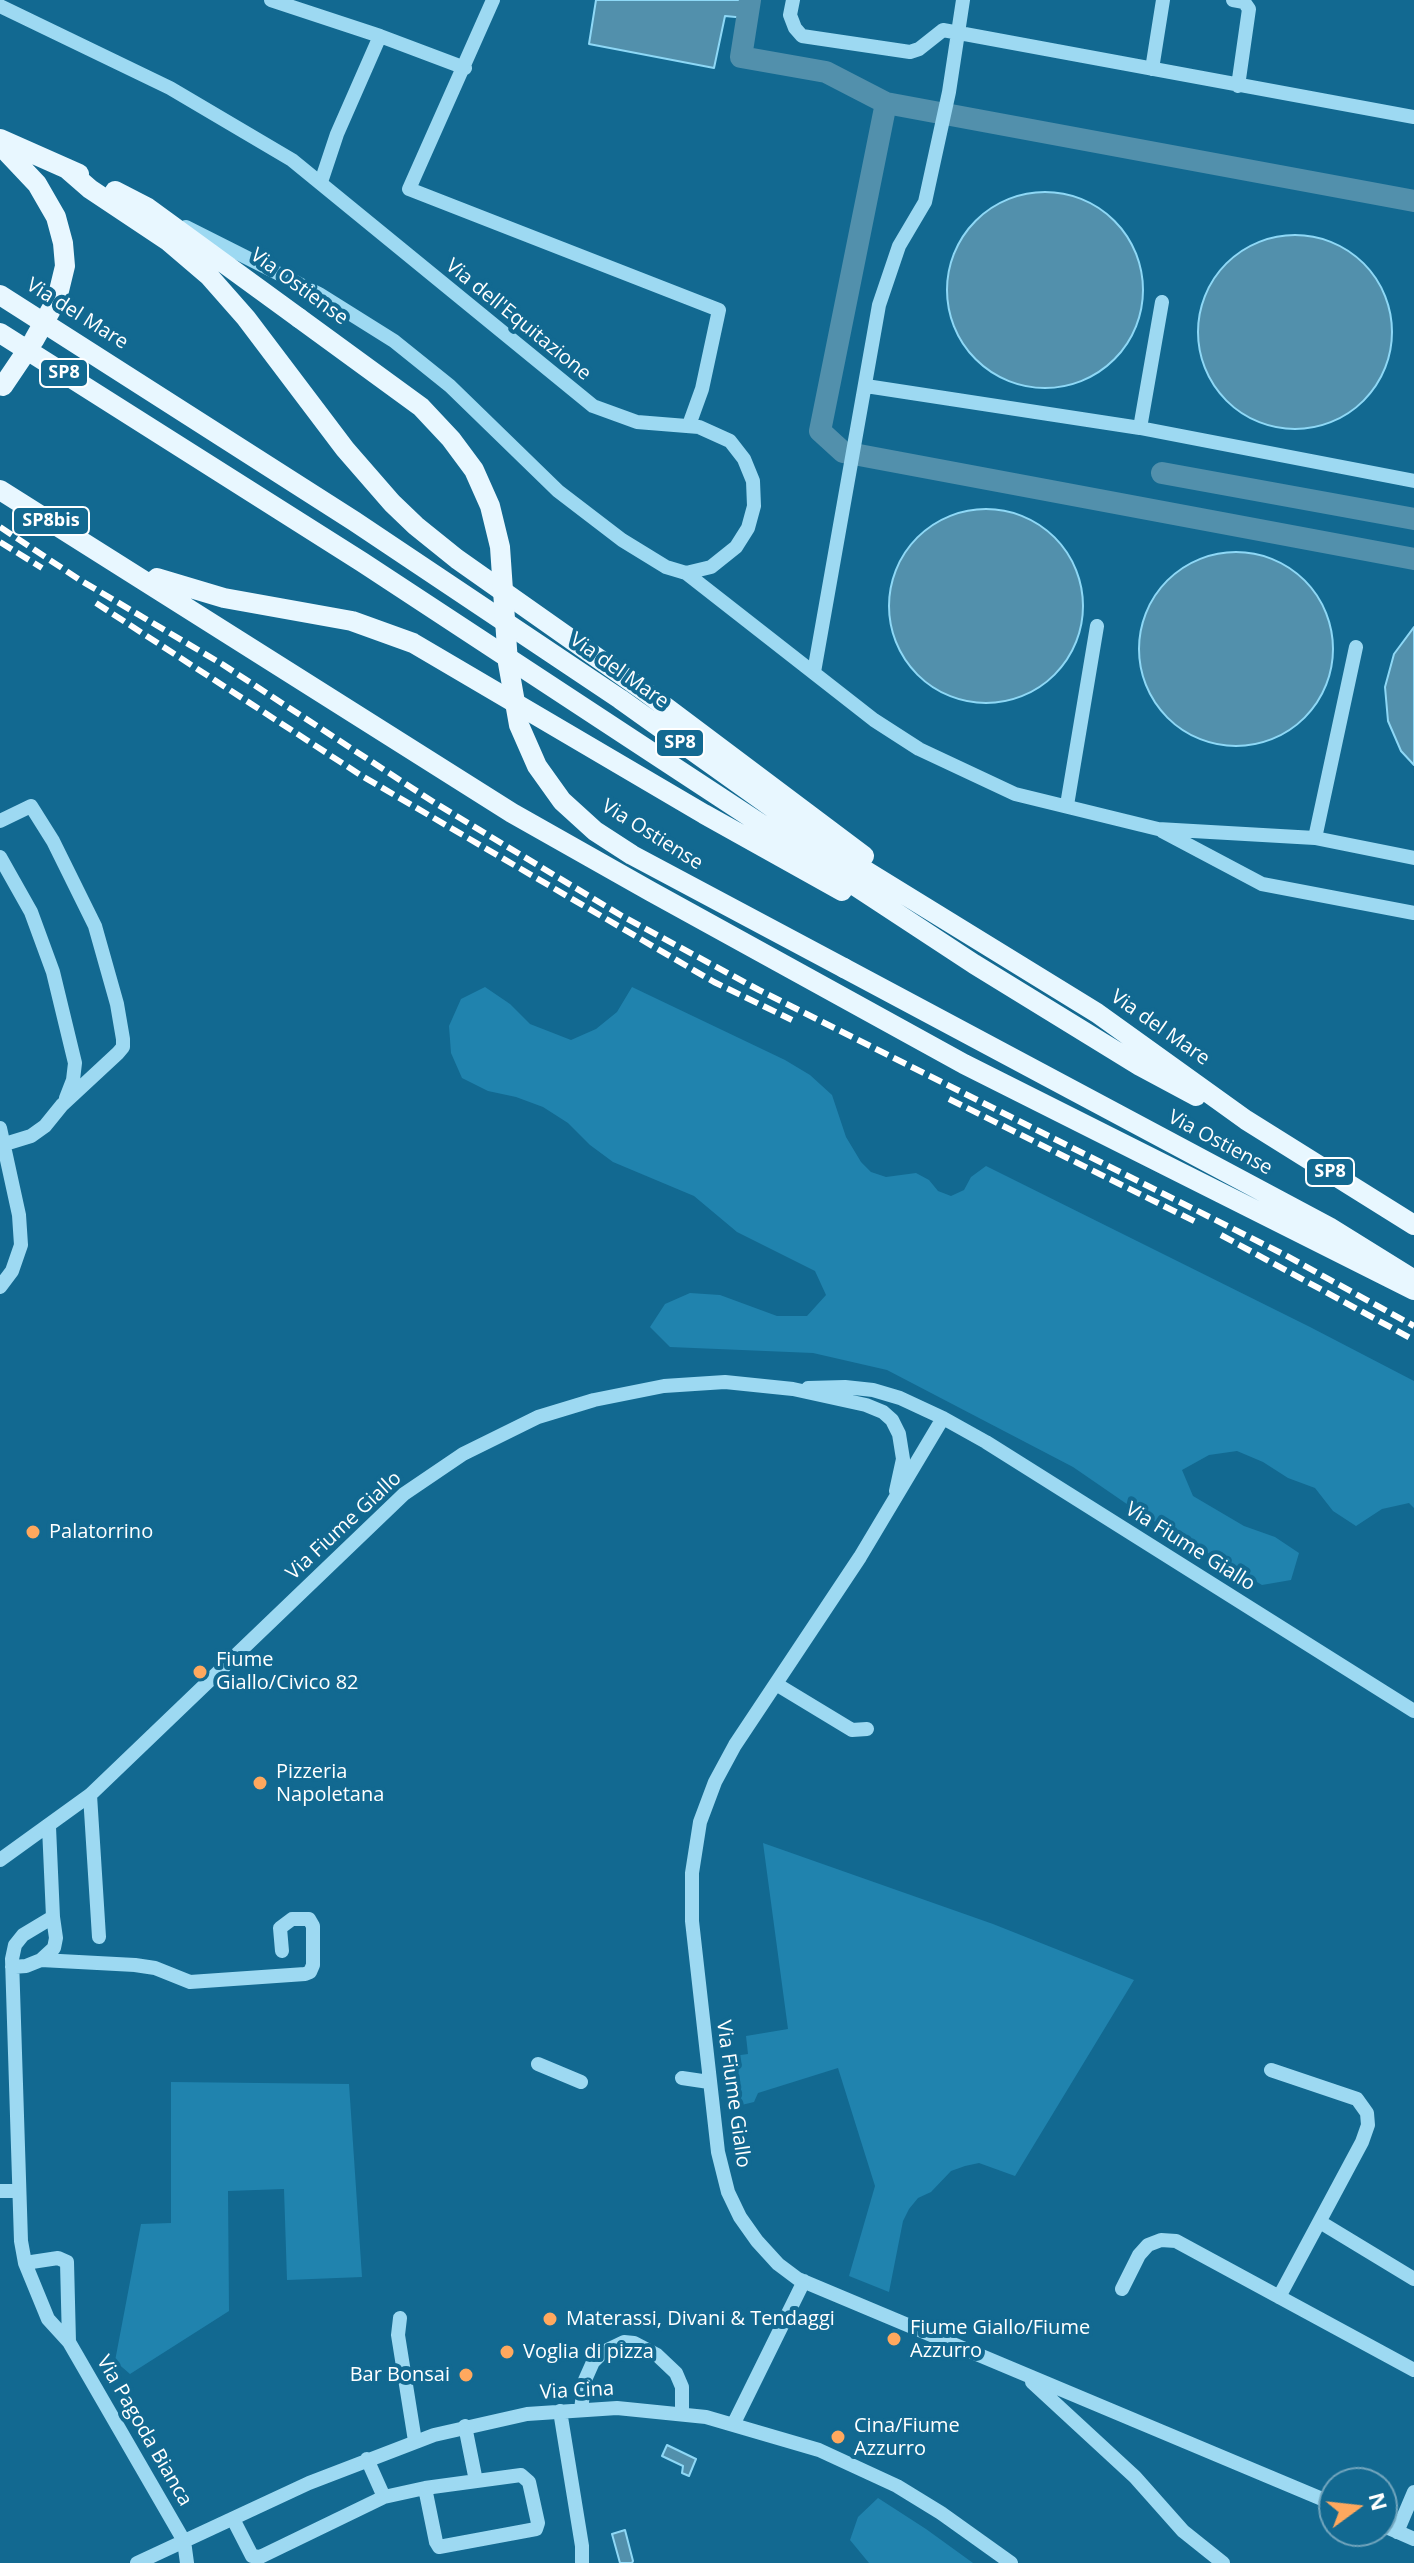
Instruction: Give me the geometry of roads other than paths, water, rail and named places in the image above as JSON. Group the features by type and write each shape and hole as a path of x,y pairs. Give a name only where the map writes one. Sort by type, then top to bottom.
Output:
{"main road":[{"name":"Via Ostiense","path":"0,142 67,169 148,208 421,407 451,439 474,470 490,506 500,547 508,663 519,725 537,766 562,801 595,831 632,855 1329,1227 1414,1280"},
{"path":"0,142 37,184 56,217 65,266 57,299 2,388"},
{"path":"67,169 90,189 160,235 209,276 257,331 345,449 416,526 722,749 950,922"},
{"name":"Via del Mare","path":"0,295 354,521 620,699 832,850 1097,1013 1246,1120 1414,1225"},
{"name":"Via del Mare","path":"0,333 362,562 974,964 1140,1066 1246,1120"},
{"name":"SP8bis","path":"0,490 512,813 964,1064 1414,1290"},
{"path":"103,553 152,576 202,593 352,621 413,643 704,814 974,964"}],"street":[{"path":"271,0 290,4 465,68"},
{"path":"493,0 409,189 719,310 702,389 689,425"},
{"path":"793,0 790,15 802,36 910,52 919,49 940,31 1414,117"},
{"path":"814,672 879,305 899,246 925,202 949,92 963,0"},
{"path":"1152,69 1163,0"},
{"path":"1233,0 1244,2 1249,9 1238,86"},
{"name":"Via dell'Equitazione","path":"0,6 170,88 256,138 321,182 593,406 637,422 689,425 709,430 730,441 749,470 754,493 748,528 736,547 711,567 686,573"},
{"path":"321,182 337,134 380,36"},
{"path":"148,208 301,285 377,329 440,376 541,477 622,540 658,563 686,573 874,720 919,749 1015,794 1158,829 1315,838 1414,858"},
{"path":"1140,428 1162,302"},
{"path":"866,386 1140,428 1414,481"},
{"path":"1067,805 1097,626"},
{"path":"1315,838 1356,647"},
{"path":"0,821 31,806 53,841 95,926 120,1015 123,1047 38,1132 5,1144"},
{"path":"1158,829 1262,884 1414,913"},
{"path":"0,857 40,933 59,995 75,1073 62,1105"},
{"path":"0,1128 19,1215 21,1245 12,1271 1,1285"},
{"name":"Via Fiume Giallo","path":"0,1860 90,1795 366,1529 420,1482 463,1454 538,1417 630,1392 664,1386 725,1382 793,1389 866,1405 883,1412 892,1420 899,1434 903,1459 891,1506"},
{"name":"Via Fiume Giallo","path":"793,1389 845,1387 873,1390 900,1398 943,1418 1414,1711"},
{"name":"Via Fiume Giallo","path":"943,1418 891,1506 719,1773 706,1804 695,1849 692,1921 718,2152 731,2201 764,2249 786,2270 804,2281 1318,2497"},
{"path":"776,1684 852,1730 867,1729"},
{"path":"90,1795 99,1937"},
{"path":"41,1960 54,1948 57,1929 53,1917 49,1827"},
{"name":"Via Pagoda Bianca","path":"53,1917 27,1931 18,1940 13,1952 19,2191 25,2263 48,2319 69,2342 184,2541"},
{"path":"12,1967 41,1960 135,1965 155,1968 190,1982 305,1974 310,1972 313,1965 313,1926 309,1919 292,1919 280,1928 282,1951"},
{"path":"538,2064 581,2082"},
{"path":"1271,2070 1361,2102 1367,2113 1368,2125 1279,2297"},
{"path":"682,2078 709,2082"},
{"path":"0,2191 19,2191"},
{"path":"1320,2222 1414,2279"},
{"path":"1122,2289 1143,2251 1155,2241 1169,2240 1414,2370"},
{"name":"Via Pagoda Bianca","path":"25,2263 58,2258 67,2262 69,2342"},
{"path":"734,2423 804,2281"},
{"path":"400,2318 398,2335 415,2441"},
{"path":"581,2409 585,2380 593,2362 603,2352 624,2342 634,2343 657,2355 676,2373 682,2387 682,2413"},
{"path":"1022,2373 1135,2477 1183,2531 1223,2563"},
{"name":"Via Cina","path":"137,2563 367,2459 415,2441 465,2426 560,2411 630,2409 682,2413 734,2423 819,2450 878,2475 941,2513 1011,2563"},
{"path":"560,2411 582,2546 582,2563"},
{"path":"465,2426 476,2481"},
{"path":"367,2459 384,2497"},
{"path":"233,2519 252,2556 260,2557 384,2497 425,2488 521,2475 525,2478 538,2523 536,2529 439,2547 425,2488"},
{"path":"1398,2530 1414,2492"},
{"path":"184,2541 187,2563"}],"waterway":[{"path":"750,0 741,57 826,72 886,103 820,431 843,452 1414,559"},
{"path":"886,103 1414,201"},
{"path":"1162,473 1414,519"}],"railway":[{"path":"0,527 80,580 222,664 435,803 622,916 759,990 1285,1255 1414,1326"},
{"path":"0,542 42,568"},
{"path":"96,603 362,776 714,982 792,1020"},
{"path":"949,1099 1196,1222"},
{"path":"1221,1235 1414,1340"}],"place":[{"name":"Palatorrino","path":"33,1532"},
{"name":"Fiume Giallo/Civico 82","path":"200,1672"},
{"name":"Pizzeria Napoletana","path":"260,1783"},
{"name":"Materassi, Divani & Tendaggi","path":"550,2319"},
{"name":"Fiume Giallo/Fiume Azzurro","path":"894,2339"},
{"name":"Voglia di pizza","path":"507,2352"},
{"name":"Bar Bonsai","path":"466,2375"},
{"name":"Cina/Fiume Azzurro","path":"838,2437"}]}
